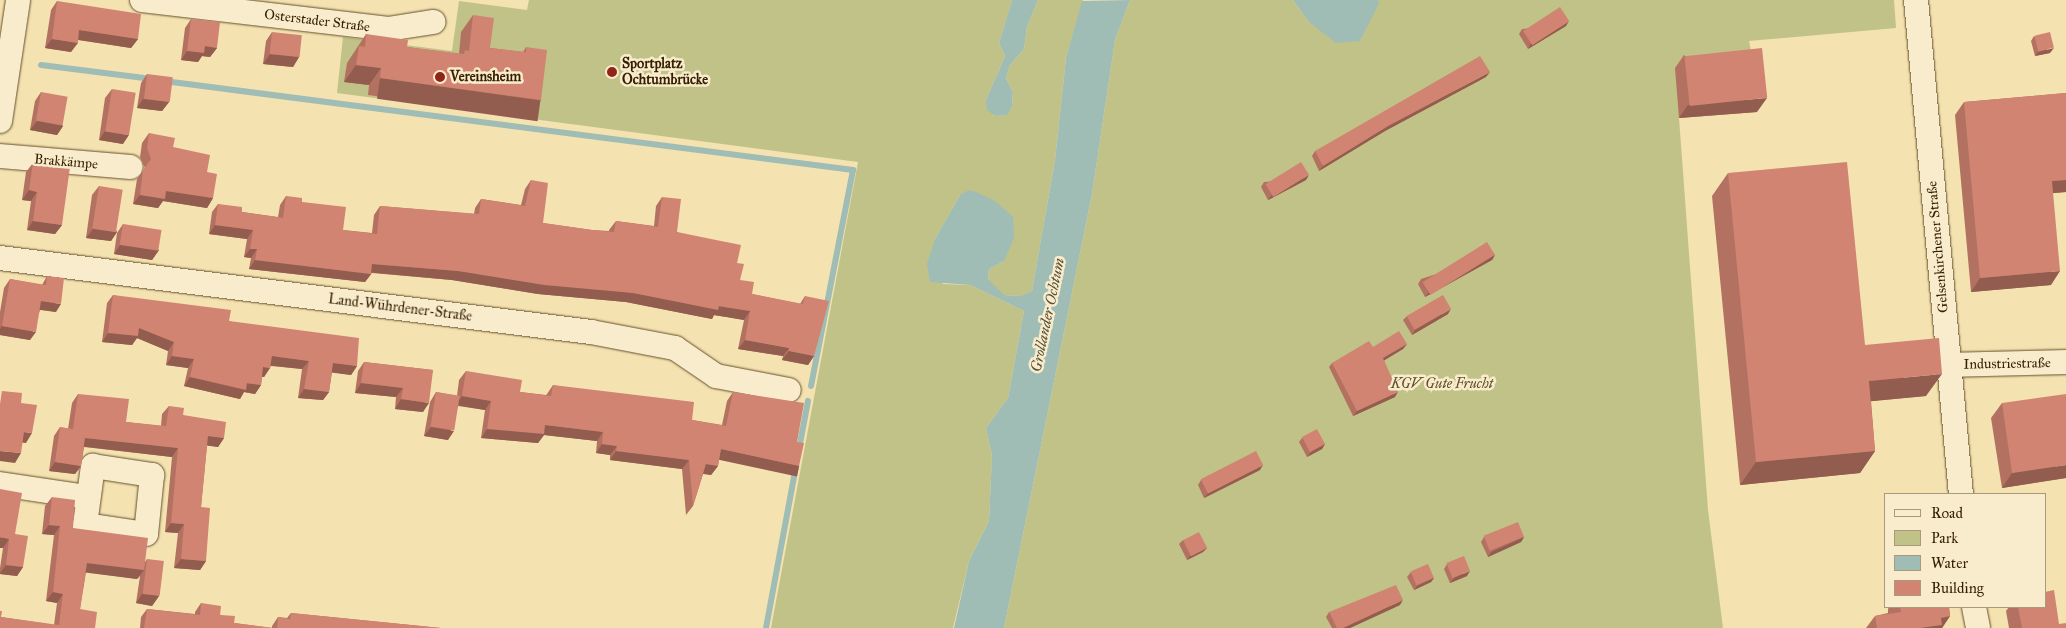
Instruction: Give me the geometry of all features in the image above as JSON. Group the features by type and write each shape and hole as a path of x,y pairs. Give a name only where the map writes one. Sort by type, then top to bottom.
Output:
{"street":[{"path":"0,121 18,0"},
{"name":"Osterstader Straße","path":"142,0 388,29 433,22"},
{"name":"Gelsenkirchener Straße","path":"1916,0 1961,493"},
{"name":"Brakkämpe","path":"0,156 131,167"},
{"name":"Land-Wührdener-Straße","path":"0,258 591,332 675,348 716,376 789,390"},
{"name":"Industriestraße","path":"1948,365 2066,362"},
{"path":"0,484 87,497"},
{"path":"1974,608 1978,628"}],"green space":[{"path":"529,0 1012,0 999,43 1005,56 986,100 994,116 1006,115 1012,106 1013,92 1006,78 1010,65 1024,49 1027,27 1038,0 1083,0 1066,58 1055,160 1032,291 1020,296 1004,295 995,290 988,279 989,269 1004,261 960,195 935,239 943,284 970,285 1024,311 1008,398 986,428 992,455 989,521 969,561 953,628 771,628 858,162 337,93 343,37 452,51 459,1 527,10"},
{"name":"KGV Gute Frucht","path":"1130,0 1293,0 1308,21 1360,41 1378,0 1894,0 1896,28 1749,41 1753,61 1679,118 1708,510 1723,628 1004,628 1092,194 1115,40"}],"water":[{"path":"1012,0 1038,0 1027,27 1024,49 1010,65 1006,78 1013,92 1012,106 1007,115 995,116 987,110 986,100 1005,56 999,43"},
{"name":"Grollander Ochtum","path":"1130,0 1115,40 1092,194 1004,628 954,628 969,561 989,521 992,455 986,428 1008,398 1024,311 970,285 930,282 927,264 935,239 960,195 969,190 995,201 1013,217 1014,238 1004,261 989,269 988,279 1004,295 1020,296 1032,291 1055,160 1066,58 1082,1"},
{"path":"1293,0 1378,0 1379,3 1360,41 1336,43 1308,21"}],"building":[{"path":"57,1 141,14 138,39 79,30 78,43 52,39"},
{"path":"1560,7 1569,21 1532,45 1523,31"},
{"path":"473,15 494,18 490,48 526,52 526,47 547,50 541,100 380,78 381,68 356,65 359,46 365,47 366,34 408,40 407,47 464,54 465,50 469,51"},
{"path":"191,19 220,22 217,48 205,46 204,53 187,51"},
{"path":"272,32 302,35 300,57 270,54"},
{"path":"2050,32 2054,48 2038,51 2034,36"},
{"path":"1762,48 1767,98 1690,106 1684,56"},
{"path":"1480,56 1490,72 1388,126 1323,166 1315,151"},
{"path":"147,74 173,77 170,102 144,99"},
{"path":"112,89 136,93 129,135 105,131"},
{"path":"41,92 68,97 63,125 36,121"},
{"path":"2066,93 2066,180 2052,181 2060,271 1980,278 1964,102"},
{"path":"149,133 175,138 173,147 210,155 207,172 217,174 213,198 166,191 165,199 140,195 143,170 151,159 147,148"},
{"path":"1301,162 1309,175 1273,197 1265,184"},
{"path":"1847,162 1865,345 1939,338 1942,374 1869,381 1875,451 1756,462 1728,173"},
{"path":"33,163 70,167 62,225 33,221 37,192 29,190"},
{"path":"531,180 548,183 543,223 592,230 614,232 616,221 658,227 662,197 681,199 677,232 741,245 737,263 744,264 740,280 754,282 752,294 803,304 805,296 829,301 814,356 789,351 789,348 745,340 750,311 719,306 718,310 633,293 544,285 458,271 372,264 371,274 255,260 257,249 250,249 253,230 215,225 218,204 242,207 242,212 283,218 286,196 302,198 302,202 346,207 343,230 377,234 380,206 479,214 481,199 525,206"},
{"path":"99,186 123,190 116,232 92,228"},
{"path":"123,224 162,230 158,251 120,245"},
{"path":"1487,242 1495,255 1430,295 1423,282"},
{"path":"47,276 64,278 61,304 41,301 36,332 2,326 10,279 46,285"},
{"path":"113,295 231,310 229,321 359,338 357,366 333,363 329,392 304,389 309,361 272,356 270,368 263,367 261,385 247,383 246,390 190,377 194,359 172,356 174,342 139,328 138,336 108,333"},
{"path":"1443,295 1451,309 1415,330 1407,316"},
{"path":"1399,331 1407,344 1383,358 1398,392 1357,411 1332,363 1369,341 1373,347"},
{"path":"364,362 433,370 429,403 401,399 403,388 361,383"},
{"path":"466,371 522,380 520,392 551,396 553,385 694,402 692,420 726,426 733,392 804,403 797,442 804,443 799,466 721,449 718,466 706,464 693,506 689,460 616,451 617,446 602,444 603,432 545,425 544,434 487,429 491,401 462,396"},
{"path":"2,391 22,393 21,403 37,405 32,433 24,432 21,453 0,451 0,404"},
{"path":"436,392 460,396 454,430 431,427"},
{"path":"78,394 129,399 126,422 166,426 169,406 184,408 183,415 226,422 224,438 208,436 201,507 210,508 206,561 181,559 184,524 171,523 178,448 85,438 81,466 55,462 60,427 73,429"},
{"path":"2066,394 2066,465 2012,473 2002,403"},
{"path":"1317,429 1325,444 1310,452 1302,437"},
{"path":"1256,451 1263,465 1208,493 1201,479"},
{"path":"0,489 22,493 15,534 28,536 23,567 6,565 9,539 0,537"},
{"path":"52,497 75,500 73,528 148,538 144,570 87,563 80,609 97,612 95,628 0,628 0,611 2,611 1,617 59,625 63,594 53,592 60,526 49,525"},
{"path":"1518,522 1524,537 1490,551 1484,536"},
{"path":"1199,532 1207,548 1191,556 1183,540"},
{"path":"1464,556 1470,571 1452,578 1446,563"},
{"path":"147,559 164,561 160,596 143,594"},
{"path":"1428,564 1434,578 1416,585 1411,571"},
{"path":"1396,585 1403,600 1343,628 1337,628 1329,612"},
{"path":"2054,590 2059,624 2066,623 2066,628 2022,628 2018,608 2046,608 2046,592"},
{"path":"201,603 221,606 220,615 235,616 234,623 274,628 144,628 147,609 200,615"},
{"path":"1900,608 1949,608 1950,616 1941,618 1942,625 1920,628 1877,628 1875,616 1901,612"},
{"path":"291,613 441,628 277,628 278,617 290,619"}],"waterway":[{"path":"41,65 152,79"},
{"path":"164,81 853,170 811,386"},
{"path":"799,449 808,401"},
{"path":"766,628 796,466"}],"place":[{"name":"Sportplatz Ochtumbrücke","path":"612,72"},
{"name":"Vereinsheim","path":"440,77"}]}
